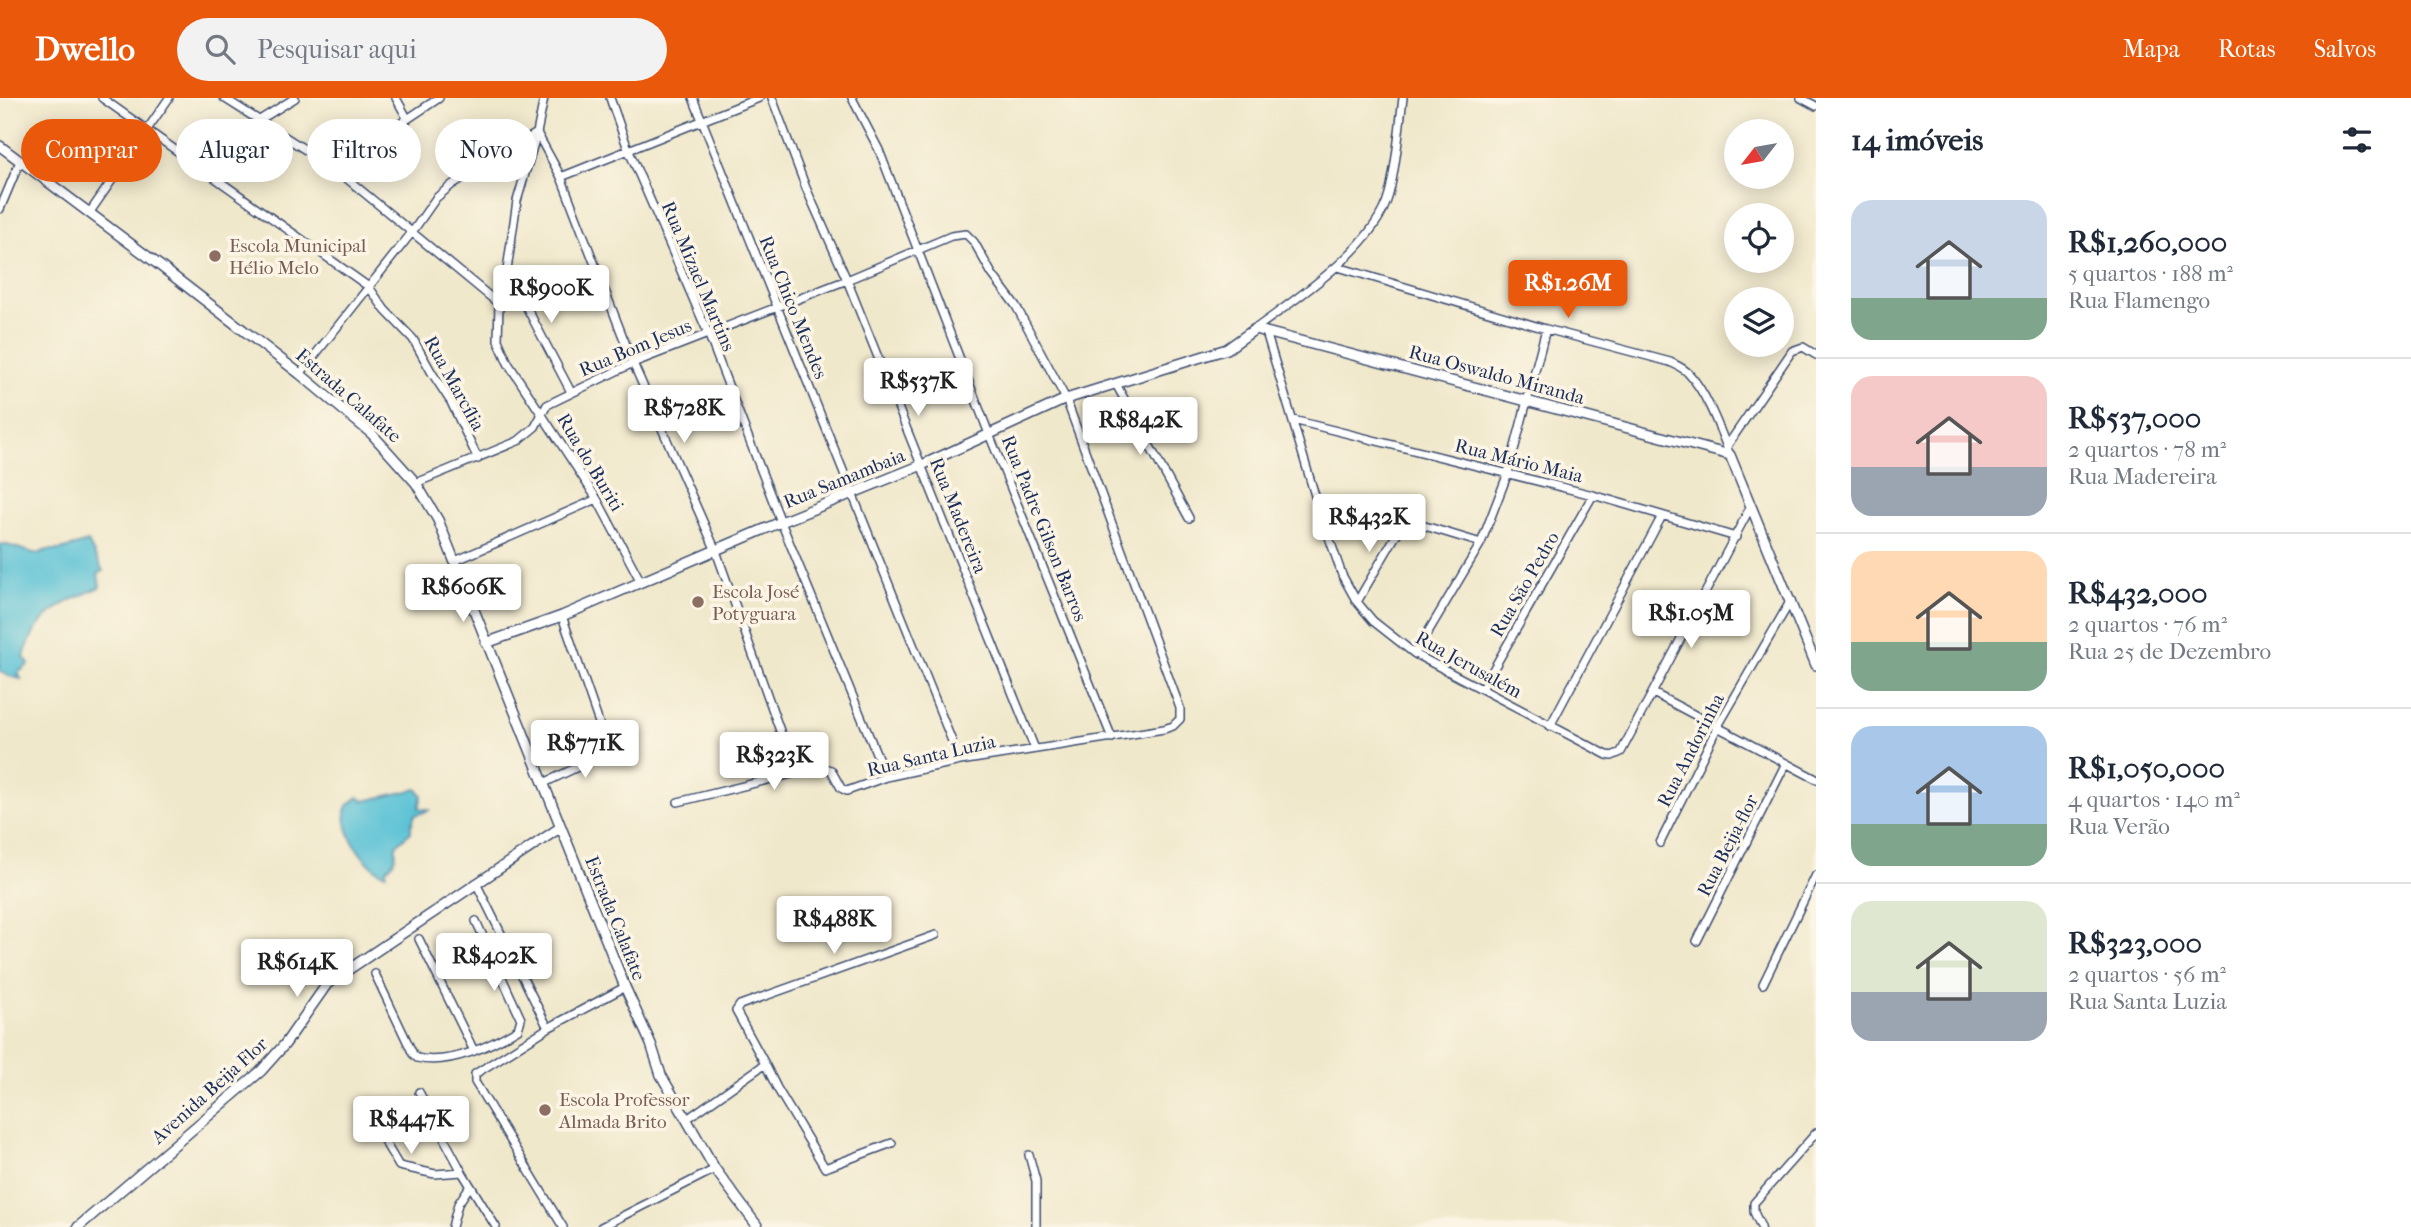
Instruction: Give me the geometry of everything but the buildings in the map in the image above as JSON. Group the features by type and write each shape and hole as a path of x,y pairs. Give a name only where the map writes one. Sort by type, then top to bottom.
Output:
{"street":[{"name":"Rua Marcília","path":"102,98 132,119"},
{"path":"155,119 169,98"},
{"path":"224,98 255,119"},
{"path":"261,119 295,98"},
{"path":"396,98 408,118 439,98"},
{"name":"Rua do Buriti","path":"537,133 544,98"},
{"name":"Rua Mizael Martins","path":"610,98 628,149 708,333 781,522 886,777"},
{"name":"Rua Chico Mendes","path":"693,98 960,761"},
{"path":"561,177 759,98"},
{"name":"Rua Madereira","path":"772,98 806,188 847,280 1035,749"},
{"name":"Rua Padre Gilson Barros","path":"852,98 879,150 989,434 1112,738"},
{"name":"Rua Samambaia","path":"486,643 562,616 922,465 1066,399 1227,349 1338,267 1374,225 1389,195 1403,98"},
{"path":"1801,98 1816,106"},
{"path":"537,133 561,177 632,363 716,551 795,773"},
{"name":"Rua Marcília","path":"162,141 369,287 384,310 413,339 451,401 478,459"},
{"name":"Estrada Calafate","path":"0,146 300,374 372,433 416,483 438,520 455,561 625,987 651,1044 661,1075 715,1169 758,1227"},
{"path":"0,209 20,161"},
{"path":"90,212 111,182"},
{"path":"353,182 499,304"},
{"path":"300,374 436,198 458,182"},
{"name":"Rua do Buriti","path":"523,182 517,201 508,270 499,304 498,340 508,363 597,499 640,582"},
{"name":"Rua Bom Jesus","path":"416,483 518,441 529,433 544,415 547,405 632,363 961,233 971,237 992,274 1016,306 1066,399"},
{"path":"1338,267 1546,329 1670,362 1687,372 1705,400 1728,450 1816,665"},
{"path":"508,270 571,392"},
{"name":"Rua Oswaldo Miranda","path":"1255,329 1728,450"},
{"path":"1415,654 1481,543 1508,473 1546,329"},
{"name":"Rua Jerusalém","path":"1266,332 1316,499 1342,575 1357,602 1383,630 1415,654 1607,755 1612,756 1621,751 1653,693"},
{"path":"1728,450 1792,351 1803,347 1816,355"},
{"path":"1116,384 1189,518"},
{"name":"Rua Santa Luzia","path":"678,802 820,767 828,768 841,789 847,791 886,777 960,761 1164,729 1173,726 1180,719 1180,708 1066,399"},
{"name":"Rua Mário Maia","path":"1293,420 1593,495 1736,537"},
{"name":"Rua São Pedro","path":"1482,689 1593,495"},
{"path":"455,561 597,499"},
{"path":"1316,499 1405,520 1481,543"},
{"path":"1751,506 1653,693 1816,779"},
{"path":"1550,726 1662,516"},
{"path":"1357,602 1405,520"},
{"name":"Rua Andorinha","path":"1660,843 1718,726 1791,599"},
{"path":"544,783 611,751 562,616"},
{"name":"Rua Beija-flor","path":"1697,941 1786,763"},
{"name":"Avenida Beija Flor","path":"78,1227 261,1071 285,1044 327,984 561,827"},
{"path":"1763,984 1816,875"},
{"path":"477,883 548,1028"},
{"path":"375,974 412,1054 417,1058 442,1059 474,1051 510,1034 520,1025 521,1019 476,921"},
{"path":"892,1143 834,1166 823,1167 736,1011 742,1004 936,935"},
{"path":"419,939 474,1051"},
{"path":"499,971 516,963"},
{"path":"563,1227 475,1082 475,1074 548,1028 625,987"},
{"path":"687,1119 765,1064"},
{"path":"419,1092 462,1172 496,1227"},
{"path":"373,1122 399,1166 435,1174 462,1172"},
{"path":"1761,1227 1754,1203 1816,1133"},
{"path":"1029,1156 1036,1181 1036,1227"},
{"path":"601,1227 715,1169"},
{"path":"452,1227 458,1203 470,1186"}],"water":[{"path":"88,542 103,571 98,574 100,587 62,605 43,620 29,642 24,657 29,664 18,673 21,679 0,671 0,545 37,554"},
{"path":"417,789 422,795 419,808 430,810 415,815 411,832 396,845 395,858 386,869 386,874 370,864 349,834 346,813 349,804 358,797 364,801"}],"place":[{"name":"Escola Municipal Hélio Melo","path":"215,256"},
{"name":"Escola José Potyguara","path":"698,602"},
{"name":"Escola Professor Almada Brito","path":"545,1110"}]}
